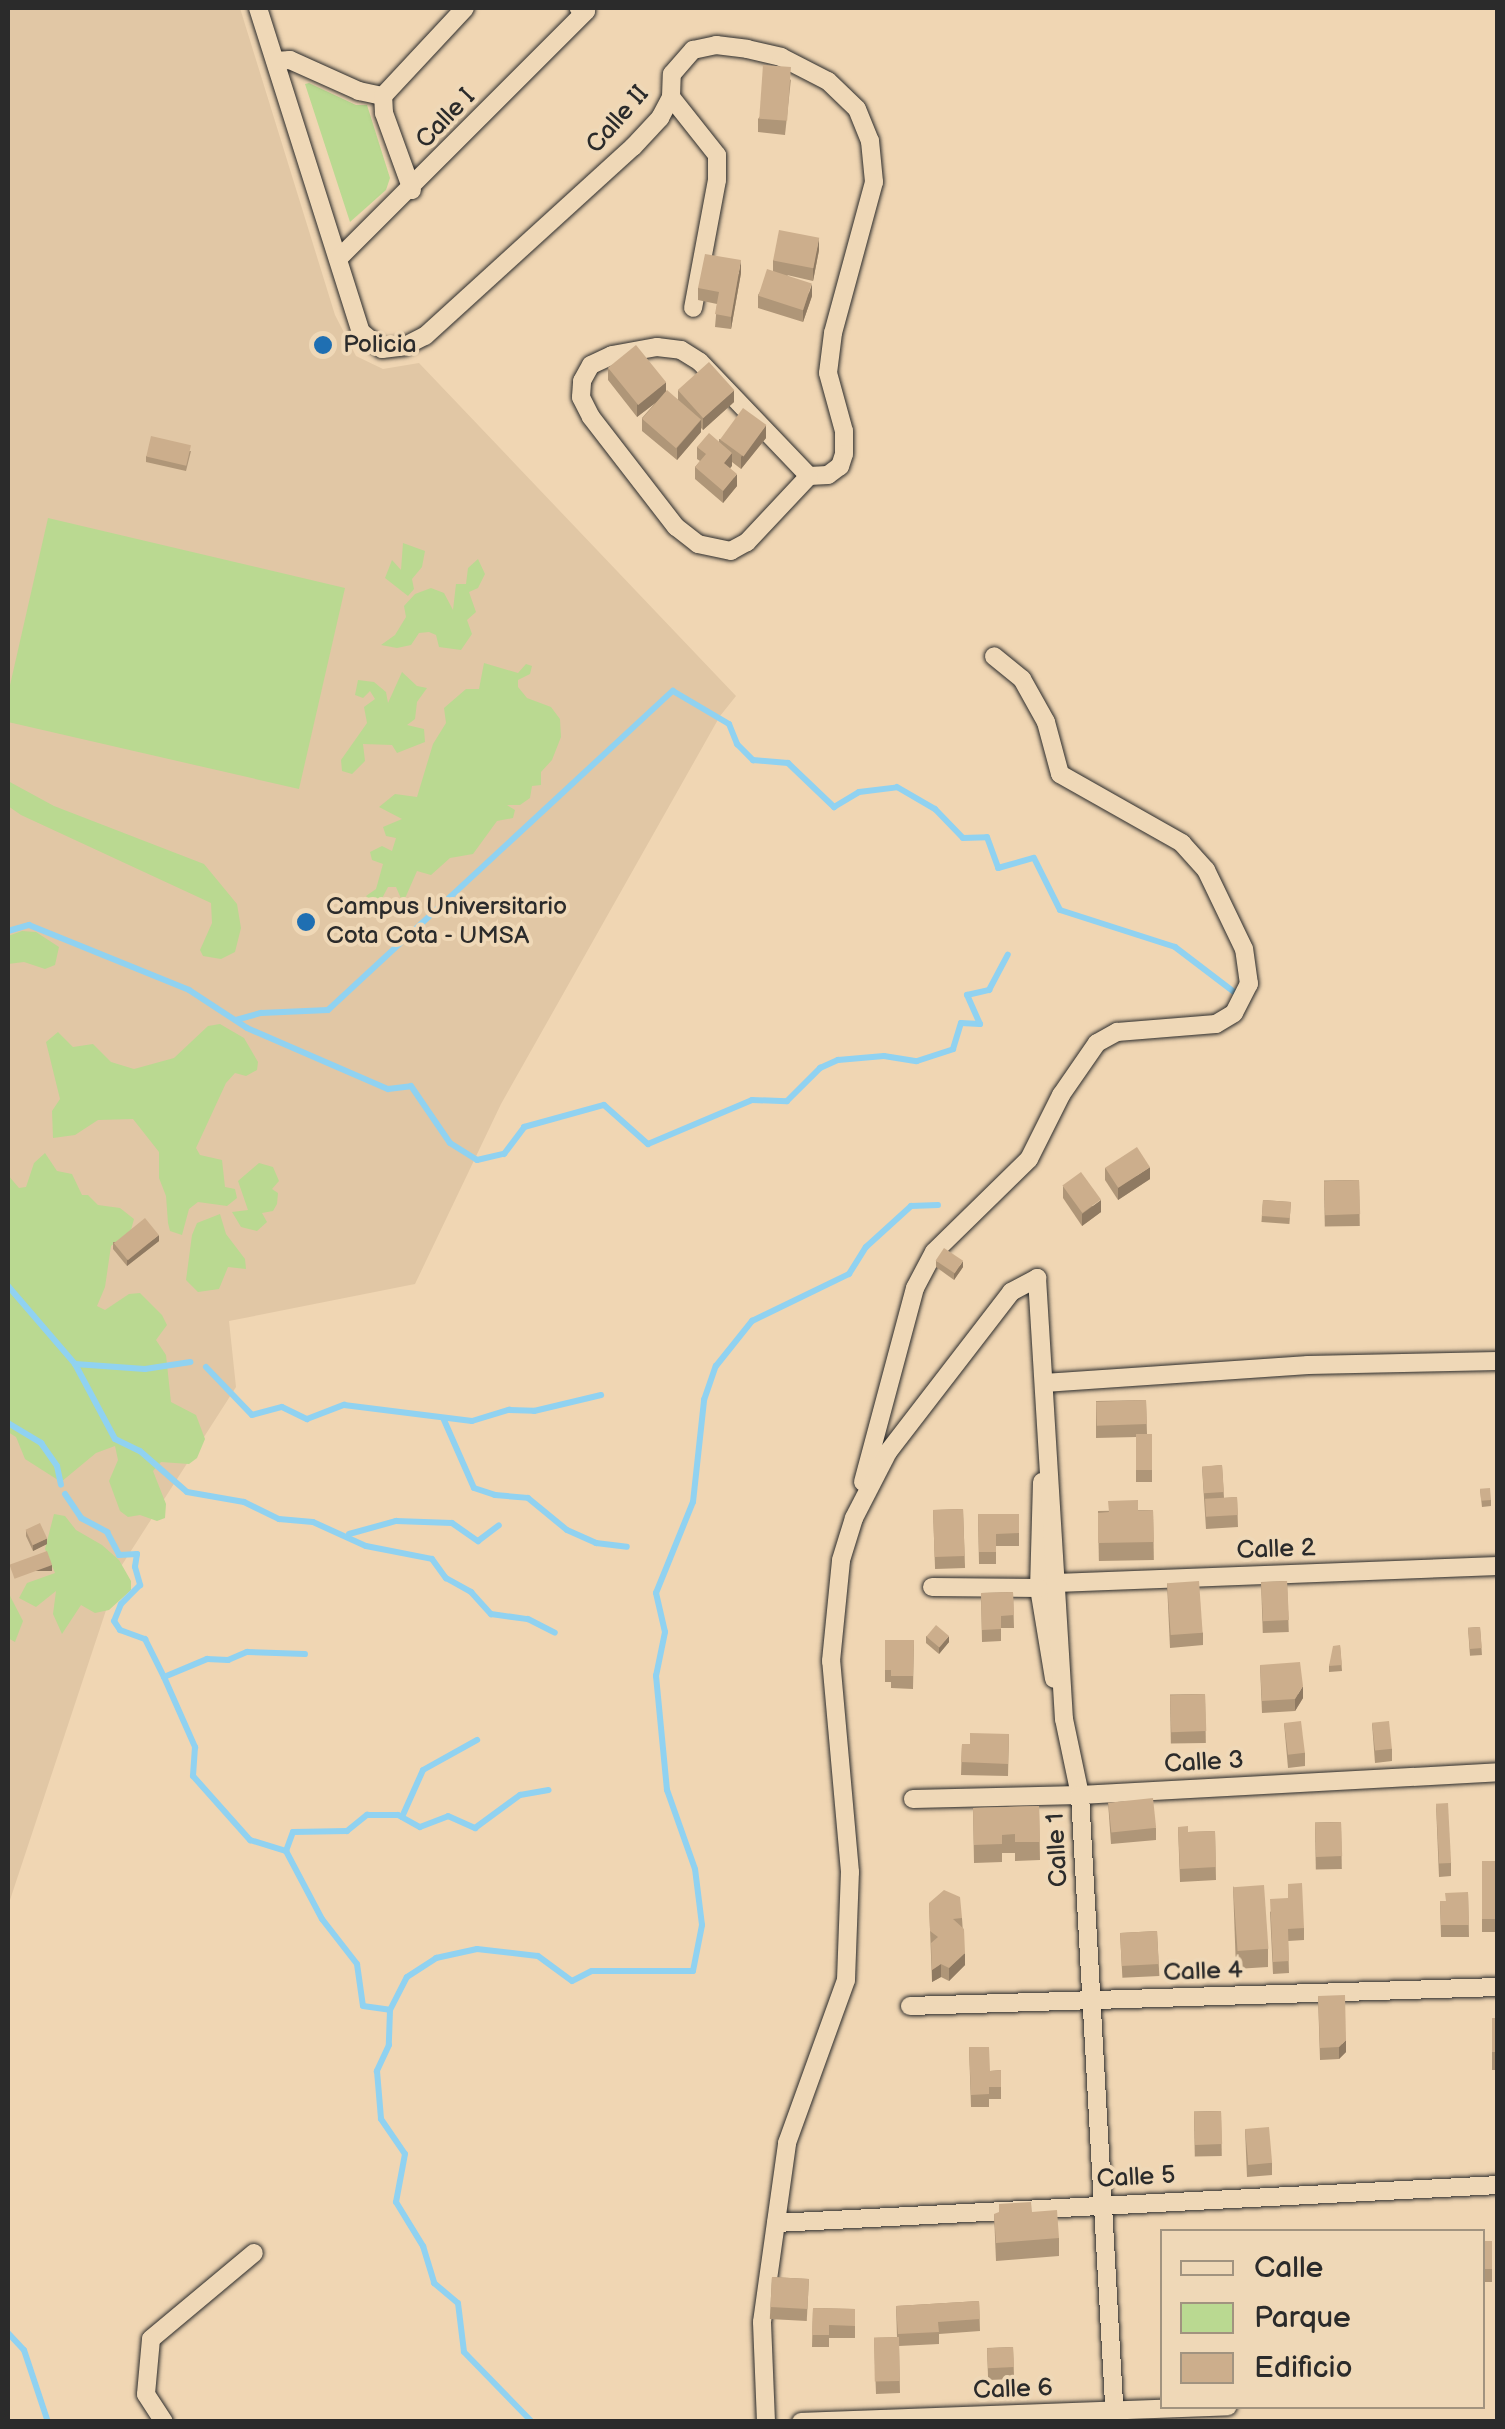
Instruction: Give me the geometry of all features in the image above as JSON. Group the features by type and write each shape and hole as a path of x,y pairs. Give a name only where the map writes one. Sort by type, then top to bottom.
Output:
{"street":[{"path":"258,8 338,259"},
{"path":"412,190 384,113 383,96 465,8"},
{"name":"Calle I","path":"338,259 412,190 583,9"},
{"name":"Calle II","path":"338,259 366,340 382,349 405,346 425,336 633,147 660,118 671,98 672,74 693,50 716,45 781,57 828,81 857,110 870,141 874,182 833,333 828,373 844,431 844,454 840,466 828,476 809,476"},
{"path":"276,61 290,60 358,90 383,96"},
{"path":"671,98 717,154 717,180 694,308"},
{"path":"657,348 680,350 700,362 809,476 746,542 732,551 698,544 676,526 591,417 581,397 582,380 591,364 612,355 657,348"},
{"path":"766,2422 762,2322 787,2143 846,1980 850,1872 831,1661 841,1560 916,1288 934,1252 1029,1159 1061,1095 1096,1043 1117,1032 1216,1024 1234,1013 1249,984 1244,949 1206,870 1182,843 1060,774 1046,722 1022,679 994,656"},
{"path":"854,1518 888,1452 1010,1292 1037,1278 1044,1383 1308,1365 1498,1361"},
{"name":"Calle 1","path":"1044,1383 1047,1442 1039,1502 1048,1586 1046,1649 1080,1795 1115,2417"},
{"name":"Calle 2","path":"932,1587 1048,1586 1498,1566"},
{"name":"Calle 3","path":"913,1798 1080,1795 1498,1772"},
{"name":"Calle 4","path":"910,2006 1498,1987"},
{"name":"Calle 5","path":"776,2224 1498,2184"},
{"path":"164,2422 146,2394 152,2339 254,2253"},
{"name":"Calle 6","path":"801,2422 1115,2417 1197,2409"}],"shaded area":[{"name":"Campus Universitario Cota Cota - UMSA","path":"8,8 240,8 335,315 356,356 383,369 419,363 736,696 720,716 501,1104 415,1284 229,1321 236,1387 120,1568 8,1906"}],"green space":[{"path":"305,84 356,105 367,105 390,178 386,190 350,222"},
{"path":"48,518 345,588 299,789 8,722 8,694"},
{"path":"403,543 425,551 422,567 412,579 414,589 408,596 385,578 392,560 401,570"},
{"path":"478,559 485,574 478,588 469,592 476,612 467,620 472,634 461,650 439,647 436,635 429,632 419,633 411,645 381,645 395,635 406,617 404,606 415,594 431,588 444,593 453,610 456,584 466,584 468,568"},
{"path":"484,663 518,673 526,664 532,666 530,674 518,680 518,687 527,698 551,707 560,719 561,737 552,760 541,772 541,785 532,786 530,798 520,805 507,805 515,810 513,818 497,821 473,854 450,858 431,875 417,871 403,903 396,887 388,887 377,908 366,896 376,889 383,864 372,860 370,852 382,846 392,851 396,838 386,836 383,827 402,819 379,807 395,794 417,797 433,744 446,723 444,708 466,689 479,689"},
{"path":"402,672 417,686 427,688 417,702 415,719 407,725 424,729 425,742 397,753 392,745 363,744 365,761 352,774 342,771 341,760 367,723 364,707 375,699 370,691 363,698 355,695 358,680 374,682 386,692 388,703"},
{"path":"8,781 54,806 204,864 237,904 241,928 235,952 221,959 203,956 200,950 212,923 211,903 21,815 8,806"},
{"path":"36,932 59,947 55,965 45,969 24,962 8,964 8,936"},
{"path":"220,1024 244,1038 258,1062 257,1070 246,1076 235,1073 226,1083 196,1148 200,1155 222,1160 225,1187 235,1189 237,1198 227,1206 198,1202 189,1209 182,1235 170,1231 166,1196 159,1178 159,1152 133,1119 98,1120 75,1135 53,1138 52,1111 60,1099 46,1042 58,1032 73,1047 93,1044 111,1062 134,1069 174,1058 208,1026"},
{"path":"45,1153 57,1171 72,1174 82,1195 88,1195 98,1205 120,1208 134,1219 131,1230 111,1246 105,1287 97,1306 105,1310 129,1294 140,1293 162,1315 167,1325 156,1340 166,1355 171,1402 196,1415 205,1439 197,1458 189,1464 161,1462 153,1471 166,1504 165,1518 157,1521 140,1515 128,1517 120,1511 109,1481 118,1460 115,1446 96,1453 61,1482 25,1459 16,1437 8,1432 8,1175 19,1188 26,1187 34,1163"},
{"path":"259,1163 273,1167 279,1181 272,1189 278,1193 277,1204 273,1211 262,1213 267,1222 257,1231 241,1227 232,1212 248,1210 238,1181"},
{"path":"220,1214 226,1234 245,1259 246,1269 228,1267 219,1289 198,1292 186,1280 192,1235 197,1223"},
{"path":"54,1514 65,1516 76,1530 102,1545 119,1560 131,1581 131,1590 109,1610 95,1613 81,1605 62,1634 53,1614 56,1591 36,1607 19,1598 27,1583 55,1573 45,1549"},
{"path":"8,1592 23,1621 15,1642 8,1638"}],"building":[{"path":"763,65 791,67 787,121 759,119"},
{"path":"779,230 819,238 813,268 773,260"},
{"path":"705,254 741,260 731,317 715,314 719,292 698,288"},
{"path":"767,269 812,284 803,310 758,296"},
{"path":"636,345 666,382 638,405 608,368"},
{"path":"709,362 734,390 703,418 678,390"},
{"path":"667,390 701,420 676,448 642,419"},
{"path":"743,408 766,425 744,457 720,440"},
{"path":"709,433 732,453 724,463 737,474 723,491 695,467 706,454 697,447"},
{"path":"151,436 191,445 186,466 146,456"},
{"path":"1137,1147 1150,1167 1118,1188 1105,1168"},
{"path":"1081,1172 1101,1200 1082,1213 1062,1186"},
{"path":"1359,1180 1360,1214 1325,1215 1324,1181"},
{"path":"1263,1200 1291,1202 1290,1218 1262,1216"},
{"path":"145,1218 159,1235 128,1260 114,1243"},
{"path":"944,1248 963,1261 955,1273 936,1260"},
{"path":"1146,1400 1147,1424 1097,1426 1096,1402"},
{"path":"1136,1434 1152,1434 1152,1470 1136,1470"},
{"path":"1222,1465 1224,1492 1204,1493 1202,1466"},
{"path":"1490,1488 1491,1500 1481,1501 1480,1489"},
{"path":"1237,1497 1238,1515 1206,1517 1205,1499"},
{"path":"1138,1500 1138,1511 1153,1510 1154,1542 1098,1543 1098,1513 1109,1512 1108,1501"},
{"path":"963,1509 965,1556 935,1557 933,1510"},
{"path":"978,1514 1019,1514 1019,1533 996,1534 996,1552 979,1552"},
{"path":"40,1523 47,1538 33,1545 25,1530"},
{"path":"47,1551 52,1565 15,1579 9,1565"},
{"path":"1199,1581 1203,1633 1171,1635 1167,1583"},
{"path":"1287,1581 1289,1620 1263,1621 1261,1582"},
{"path":"1013,1592 1014,1615 1001,1616 1001,1629 982,1630 981,1593"},
{"path":"936,1625 949,1636 939,1647 926,1636"},
{"path":"1480,1627 1482,1648 1470,1649 1468,1628"},
{"path":"885,1640 914,1640 913,1676 891,1676 891,1670 885,1670"},
{"path":"1340,1645 1342,1665 1329,1666 1333,1646"},
{"path":"1300,1662 1303,1686 1295,1699 1262,1701 1260,1665"},
{"path":"1205,1694 1206,1731 1171,1732 1170,1695"},
{"path":"1301,1721 1305,1753 1288,1755 1284,1723"},
{"path":"1389,1721 1392,1749 1375,1751 1372,1723"},
{"path":"970,1733 1009,1734 1008,1764 961,1762 962,1744 970,1744"},
{"path":"1153,1798 1156,1828 1111,1833 1108,1803"},
{"path":"1448,1803 1451,1863 1439,1864 1436,1804"},
{"path":"1039,1806 1040,1842 1015,1842 1015,1834 1002,1835 1002,1844 974,1845 973,1808"},
{"path":"1341,1822 1342,1856 1316,1857 1315,1823"},
{"path":"1188,1826 1188,1832 1215,1831 1216,1867 1180,1869 1178,1827"},
{"path":"1482,1861 1498,1861 1498,1919 1482,1919"},
{"path":"1302,1883 1304,1928 1288,1929 1289,1961 1273,1962 1270,1899 1288,1898 1288,1884"},
{"path":"1264,1885 1268,1949 1238,1951 1233,1887"},
{"path":"944,1890 960,1897 962,1918 953,1919 964,1929 965,1953 949,1968 941,1964 932,1970 931,1943 938,1937 930,1931 929,1903"},
{"path":"1468,1892 1469,1925 1441,1925 1440,1901 1446,1901 1445,1893"},
{"path":"1157,1931 1159,1964 1122,1966 1120,1933"},
{"path":"1345,1995 1346,2040 1339,2047 1320,2048 1318,1996"},
{"path":"1492,2018 1498,2018 1498,2052 1492,2052"},
{"path":"969,2047 989,2047 990,2071 1001,2070 1001,2087 989,2087 989,2094 971,2095"},
{"path":"1221,2111 1222,2144 1195,2145 1194,2112"},
{"path":"1269,2127 1272,2163 1248,2165 1245,2129"},
{"path":"1031,2202 1032,2212 1057,2210 1059,2238 996,2243 994,2214 999,2212 999,2204"},
{"path":"1485,2241 1492,2241 1492,2269 1485,2269"},
{"path":"772,2277 809,2279 807,2309 770,2307"},
{"path":"979,2301 980,2319 938,2322 939,2332 898,2334 896,2306"},
{"path":"813,2308 855,2309 855,2326 829,2325 829,2335 812,2335"},
{"path":"874,2337 899,2337 900,2381 875,2381"},
{"path":"1013,2347 1014,2367 988,2368 987,2348"}],"waterway":[{"path":"236,1020 261,1013 328,1010 673,691 729,724 737,744 753,760 788,763 834,807 859,792 897,787 935,809 963,838 987,837 998,868 1034,858 1060,910 1175,947 1238,995"},
{"path":"8,931 29,925 189,990 247,1028 388,1089 411,1086 450,1143 477,1160 504,1154 524,1127 604,1105 648,1144 752,1100 787,1101 820,1068 838,1060 884,1056 917,1061 953,1049 961,1023 980,1024 967,995 989,990 1008,955"},
{"path":"65,1494 81,1518 107,1532 119,1555 137,1554 135,1567 140,1585 121,1604 114,1621 120,1630 145,1639 195,1747 193,1776 250,1840 286,1851 322,1919 357,1964 363,2006 390,2010 407,1977 436,1958 477,1949 538,1956 572,1981 592,1971 693,1971 702,1925 695,1869 667,1790 656,1676 665,1632 656,1593 693,1502 704,1400 716,1366 752,1321 849,1274 866,1247 911,1206 938,1205"},
{"path":"8,1286 75,1364 115,1439 140,1451 187,1492 244,1502 279,1519 313,1522 366,1546 432,1559 446,1578 471,1592 491,1614 528,1619 555,1633"},
{"path":"75,1364 145,1369 190,1362"},
{"path":"206,1367 252,1415 282,1407 307,1419 344,1405 472,1421 509,1410 534,1411 601,1395"},
{"path":"444,1420 474,1488 495,1495 528,1498 567,1530 596,1543 627,1547"},
{"path":"8,1423 41,1443 57,1466 61,1485"},
{"path":"349,1534 396,1521 452,1523 478,1541 499,1525"},
{"path":"164,1677 207,1659 228,1660 247,1652 305,1654"},
{"path":"402,1817 423,1770 477,1740"},
{"path":"286,1851 293,1832 347,1831 367,1815 398,1815 420,1827 448,1816 475,1828 520,1795 549,1790"},
{"path":"390,2010 389,2045 377,2071 381,2119 405,2154 396,2202 423,2246 434,2283 458,2303 464,2352 532,2422"},
{"path":"8,2333 24,2350 48,2422"}],"place":[{"name":"Policia","path":"323,345"},
{"name":"Campus Universitario Cota Cota - UMSA","path":"306,922"}]}
